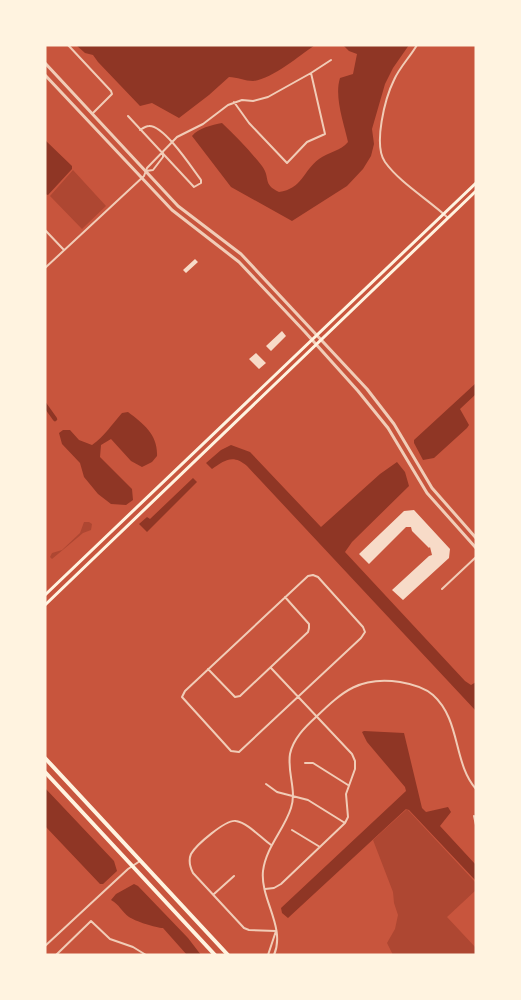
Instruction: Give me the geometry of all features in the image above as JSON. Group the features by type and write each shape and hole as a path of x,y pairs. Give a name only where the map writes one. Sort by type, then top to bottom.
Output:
{"main road":[{"path":"45,595 476,183"},
{"path":"45,605 476,191"},
{"path":"45,758 228,955"},
{"path":"45,772 215,955"}],"street":[{"path":"68,45 111,91 112,94 92,114"},
{"path":"417,45 394,79 382,118 381,150 386,164 448,218"},
{"path":"45,268 144,175 153,170 164,157 163,153 177,137 203,124 234,102 268,97 331,60"},
{"path":"45,63 183,220 239,262 358,391 388,428 435,505 476,548"},
{"path":"234,102 249,123 287,163 307,142 325,134 311,73"},
{"path":"45,75 144,175 189,215 236,249 317,335 377,400 432,488 476,538"},
{"path":"128,116 140,130 194,187 201,183 167,135 152,126 146,126 140,130"},
{"path":"45,230 64,250"},
{"path":"442,589 476,557"},
{"path":"308,576 318,577 365,632 362,638 240,752 234,752 182,696 207,669 285,597 308,576"},
{"path":"207,669 235,697 240,696 271,668 309,628 309,624 285,597"},
{"path":"265,889 281,884 345,823 348,817 346,802 348,785 355,769 352,754 271,668"},
{"path":"274,955 278,939 262,873 271,846 290,811 294,796 290,754 296,740 338,695 355,685 370,680 416,685 432,694 445,708 465,772 476,789"},
{"path":"305,763 313,763 348,785"},
{"path":"266,784 277,792 308,800 345,823"},
{"path":"474,816 476,825"},
{"path":"271,846 242,823 233,820 225,822 191,855 190,864 193,873 249,930 276,931"},
{"path":"292,830 320,847"},
{"path":"45,946 140,861"},
{"path":"213,895 234,876"},
{"path":"56,955 91,921 110,939 134,947 146,955"},
{"path":"268,955 276,931"}],"shaded area":[{"path":"76,45 315,45 285,66 260,79 250,81 229,77 179,118 152,103 140,106 93,55 85,53"},
{"path":"343,45 409,45 385,84 372,129 374,144 371,156 363,169 347,186 292,221 231,187 192,136 201,129 222,123 262,166 270,186 279,192 293,187 319,159 348,142 340,110 338,85 340,78 353,74 357,54 349,51"},
{"path":"45,140 72,166 72,169 48,195 45,194"},
{"path":"73,170 106,206 82,229 50,196"},
{"path":"476,383 476,394 460,409 469,425 467,428 434,458 423,460 414,440"},
{"path":"128,412 152,436 157,456 152,462 142,467 131,461 111,439 101,445 100,457 132,489 133,500 126,505 111,504 98,494 84,477 80,463 62,444 59,433 63,430 70,430 79,440 92,445 105,434 122,413"},
{"path":"231,445 250,452 321,527 380,474 397,462 405,472 409,486 352,542 345,552 465,681 471,685 476,682 476,711 247,466 233,459 212,469 206,463"},
{"path":"193,478 197,482 147,532 139,524 147,517 150,519"},
{"path":"84,522 92,524 91,530 83,533 52,559 50,557 52,553 62,550 80,533"},
{"path":"362,732 404,733 422,808 426,812 448,807 451,812 440,826 476,865 476,881 406,809 288,918 282,913 281,908 406,791 367,742"},
{"path":"45,788 114,861 117,871 103,884 100,884 45,826"},
{"path":"407,809 476,883 476,890 447,917 476,948 476,955 393,955 387,943 395,929 398,915 393,892 373,840"},
{"path":"134,884 188,938 201,955 187,955 163,928 132,919 111,900 116,894"}],"building":[{"path":"195,259 198,262 186,273 183,270"},
{"path":"282,331 286,336 271,351 266,346"},
{"path":"256,353 266,363 259,369 249,359"},
{"path":"414,510 450,549 449,558 403,600 392,590 432,555 430,547 412,531 411,527 406,527 369,564 359,554 404,511"}],"waterway":[{"path":"45,405 55,419"}]}
